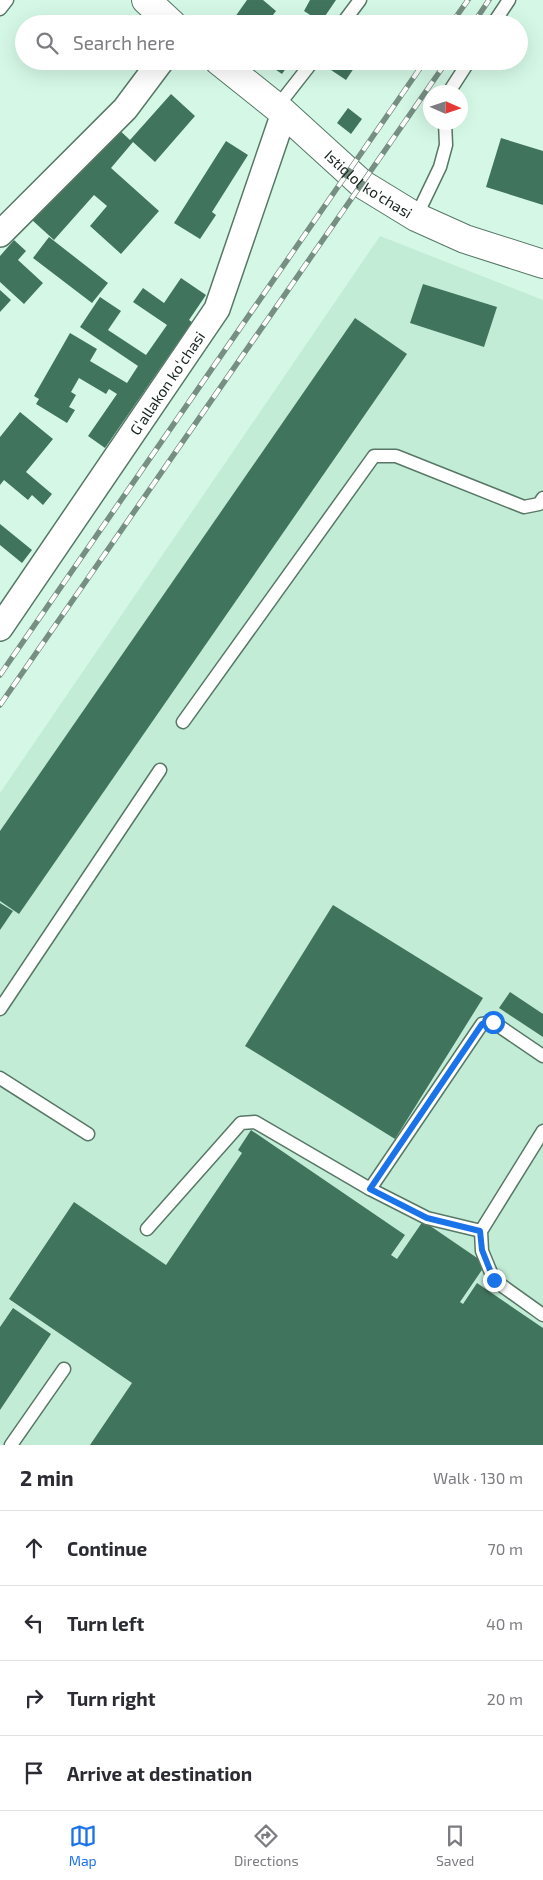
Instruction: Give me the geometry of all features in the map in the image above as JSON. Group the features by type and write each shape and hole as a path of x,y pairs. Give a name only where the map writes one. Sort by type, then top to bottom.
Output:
{"main road":[{"path":"146,0 162,15"},
{"name":"Istiqlol ko'chasi","path":"230,70 280,110 362,184 416,216 465,239 543,264"}],"street":[{"path":"0,234 125,109 154,70"},
{"name":"Gʻallakon koʻchasi","path":"0,628 217,309 280,110"}],"lane":[{"path":"0,9 7,0"},
{"path":"349,15 360,0"},
{"path":"500,15 509,0"},
{"path":"280,110 306,70"},
{"path":"454,85 463,70"},
{"path":"416,216 440,167 446,146 445,130"},
{"path":"183,722 374,456 396,456 524,507 539,504 543,498"},
{"path":"0,1009 160,770"},
{"path":"370,1189 482,1024 493,1022 543,1056"},
{"path":"0,1078 88,1134"},
{"path":"147,1230 241,1123 255,1122 370,1189 427,1218 480,1231"},
{"path":"543,1131 480,1231 482,1250 494,1280 543,1315"},
{"path":"11,1445 64,1369"}],"shaded area":[{"path":"380,236 543,300 543,1445 0,1445 0,793"}],"building":[{"path":"247,0 263,0 276,11 273,15 236,15"},
{"path":"310,0 336,0 326,15 310,15 304,11"},
{"path":"276,70 285,70 282,74"},
{"path":"331,70 353,70 346,80"},
{"path":"171,94 195,116 155,162 133,142 111,168 159,211 121,254 90,226 107,206 94,195 54,240 32,220 115,126 130,140"},
{"path":"348,108 362,119 351,134 337,123"},
{"path":"501,138 543,151 543,205 486,187"},
{"path":"226,141 248,155 212,212 216,215 200,239 174,223"},
{"path":"49,237 108,283 92,303 33,258"},
{"path":"14,240 26,251 18,260 43,283 24,304 0,282 0,256"},
{"path":"181,278 206,295 189,320 192,322 105,448 88,436 117,394 109,389 106,394 79,378 71,392 76,395 69,407 75,410 67,423 36,404 39,399 34,396 70,333 97,349 90,361 127,383 138,366 80,327 100,297 121,311 108,330 146,355 167,325 133,302 143,288 164,303"},
{"path":"423,284 497,307 484,347 410,323"},
{"path":"0,290 11,300 0,312"},
{"path":"355,318 407,354 19,914 0,901 0,831"},
{"path":"20,412 53,439 26,472 52,494 43,505 32,495 28,500 4,480 0,485 0,437"},
{"path":"0,524 32,550 22,563 0,545"},
{"path":"0,903 13,911 0,930"},
{"path":"333,905 483,998 395,1139 245,1046"},
{"path":"510,992 543,1014 543,1037 499,1008"},
{"path":"251,1130 405,1235 391,1255 397,1259 423,1221 486,1264 460,1302 463,1304 477,1283 543,1328 543,1445 90,1445 132,1383 9,1299 74,1202 166,1265 242,1153 238,1150"},
{"path":"13,1308 51,1334 0,1410 0,1327"}],"railway":[{"path":"457,15 468,0"},
{"path":"479,15 489,0"},
{"path":"0,675 419,70"},
{"path":"0,705 441,70"}],"route":[{"path":"493,1022 482,1024 370,1189 427,1218 480,1231 482,1250 494,1280"}]}
